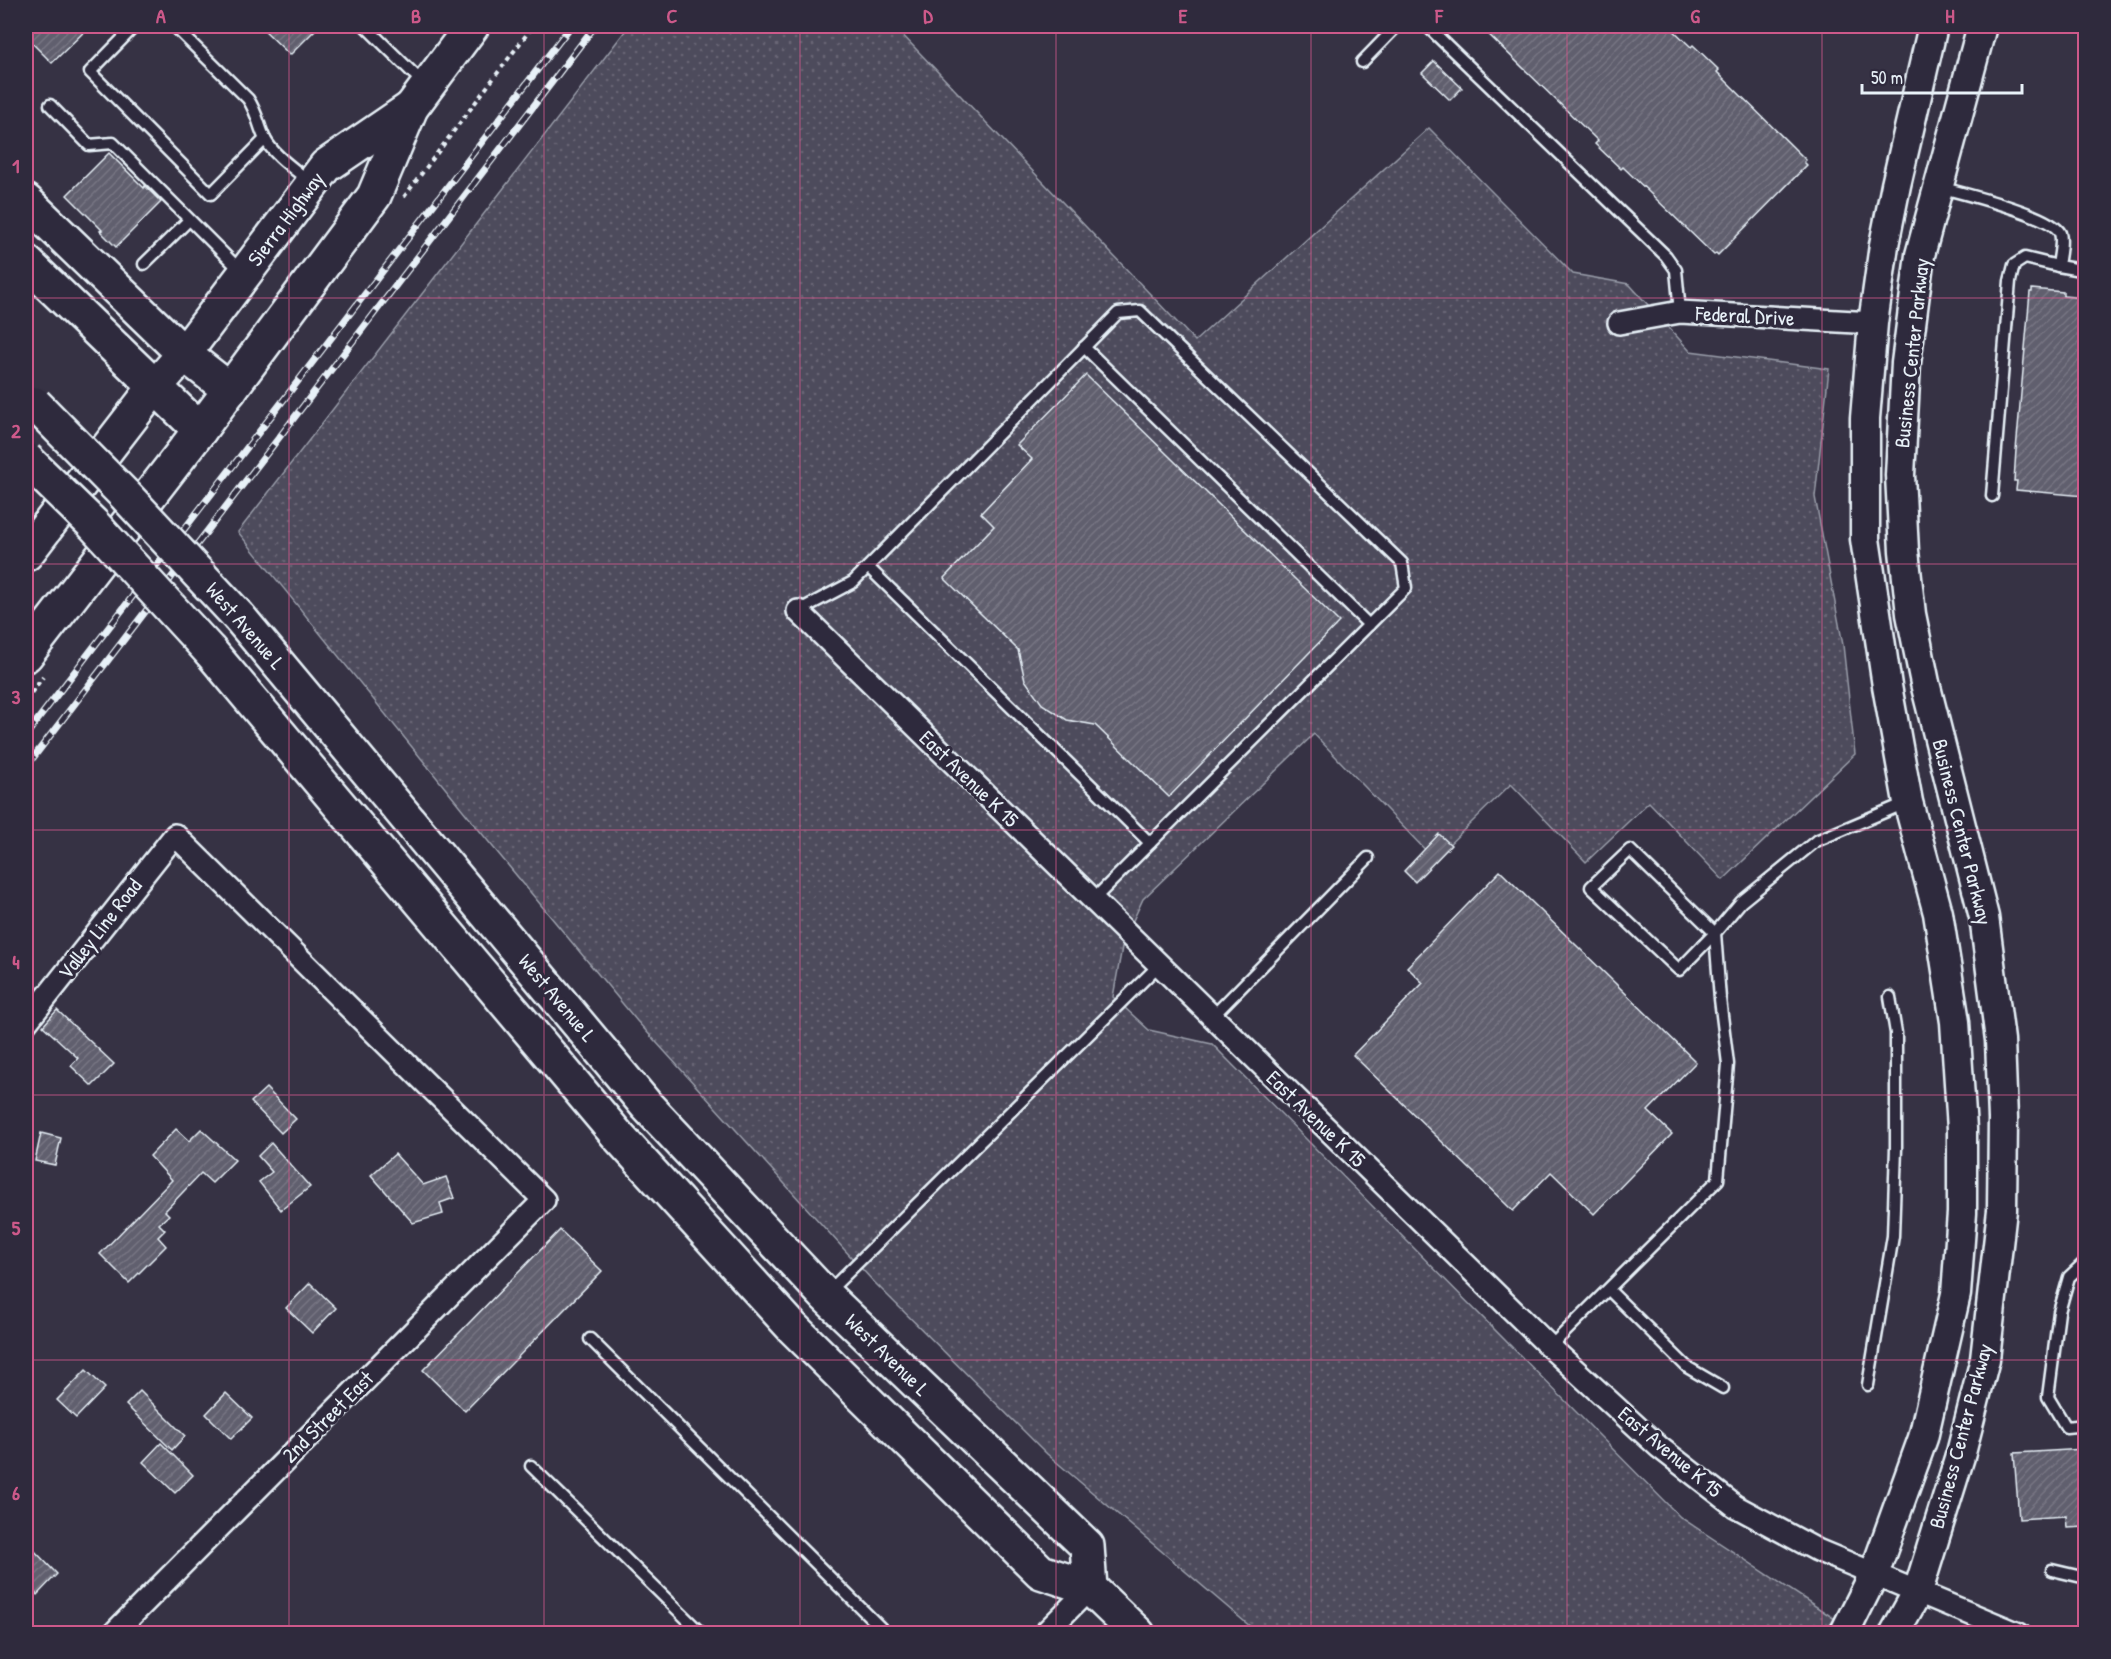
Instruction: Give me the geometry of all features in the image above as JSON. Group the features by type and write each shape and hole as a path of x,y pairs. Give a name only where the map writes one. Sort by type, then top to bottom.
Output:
{"main road":[{"name":"Sierra Highway","path":"200,430 374,196 419,97 472,26"},
{"name":"Business Center Parkway","path":"1844,1634 1874,1574 1923,1438 1956,1294 1962,1213 1962,1129 1955,1022 1938,913 1908,802 1887,686 1865,539 1865,418 1873,323 1890,215 1933,26"},
{"name":"Business Center Parkway","path":"1894,1634 1918,1591 1960,1453 1985,1359 2001,1210 2004,1119 2000,1040 1984,917 1925,683 1911,614 1904,551 1900,475 1906,363 1920,255 1982,26"},
{"name":"Sierra Highway","path":"154,388 184,354 326,166 419,97"},
{"path":"26,201 184,354 230,390"},
{"path":"26,262 200,430 26,655"},
{"path":"26,554 154,388"},
{"name":"West Avenue L","path":"30,399 126,495 239,617 647,1106 825,1295 1087,1546 1090,1588"},
{"name":"West Avenue L","path":"26,459 93,524 210,651 618,1136 793,1328 1041,1572 1090,1588 1138,1634"}],"street":[{"name":"Federal Drive","path":"1619,323 1680,312 1873,323"},
{"name":"East Avenue K 15","path":"798,611 1550,1347 1659,1447 1735,1506 1817,1550 2019,1634"},
{"name":"Valley Line Road","path":"26,1023 175,835 544,1200"},
{"name":"2nd Street East","path":"113,1634 544,1200"},
{"path":"1044,1634 1090,1588"}],"lane":[{"path":"135,26 90,72 211,194 265,140"},
{"path":"174,26 248,99 256,111 265,140 313,184"},
{"path":"365,26 419,97"},
{"path":"1362,63 1397,26"},
{"path":"1427,26 1666,256 1676,270 1680,312"},
{"path":"50,105 89,145 113,143 245,274"},
{"path":"1939,187 2027,213 2058,230 2061,236 2058,266"},
{"path":"144,264 189,220"},
{"path":"1992,496 2010,281 2014,265 2025,258 2085,271"},
{"path":"798,611 853,582 1118,313 1140,311 1402,563 1406,588 1093,900"},
{"path":"1084,347 1369,625"},
{"path":"868,567 1150,843"},
{"path":"1550,1347 1718,1180 1728,1064 1715,933 1630,850 1592,887 1679,970 1715,933 1741,902 1816,841 1908,802"},
{"path":"1212,1017 1368,858"},
{"path":"825,1295 1159,965"},
{"path":"1868,1385 1893,1236 1896,1033 1890,998"},
{"path":"2085,1261 2069,1277 2059,1312 2048,1397 2066,1427 2085,1425"},
{"path":"1609,1290 1687,1367 1723,1388"},
{"path":"590,1339 887,1634"},
{"path":"531,1466 702,1634"},
{"path":"2052,1570 2085,1578"}],"shaded area":[{"path":"629,26 894,26 1195,341 1429,128 1573,274 1629,284 1690,351 1829,369 1815,497 1843,645 1855,754 1723,880 1649,802 1586,862 1511,784 1434,859 1314,734 1143,899 1123,942 1113,997 1149,1030 1212,1044 1680,1517 1835,1619 1822,1634 1258,1633 1047,1454 872,1280 637,1021 238,532"}],"building":[{"path":"26,26 90,26 52,63 26,37"},
{"path":"260,26 319,26 290,55"},
{"path":"1480,26 1669,26 1719,70 1717,72 1806,160 1804,162 1807,165 1718,255 1716,253 1714,255 1623,167 1621,169 1595,144 1598,141"},
{"path":"1434,61 1462,88 1450,100 1422,73"},
{"path":"109,153 161,202 116,247 67,195"},
{"path":"2032,289 2063,292 2063,296 2085,298 2085,496 2016,490 2017,481 2014,481 2016,450"},
{"path":"1086,375 1339,622 1169,797 1095,725 1067,720 1042,704 1025,680 1018,650 944,578 994,526 981,513 1032,459 1017,445"},
{"path":"1439,834 1451,845 1415,882 1404,871"},
{"path":"1500,871 1696,1062 1648,1111 1672,1134 1594,1214 1551,1172 1513,1211 1353,1055 1423,983 1407,967"},
{"path":"57,1010 114,1064 92,1086 71,1066 78,1058 43,1026"},
{"path":"266,1088 296,1119 281,1133 251,1102"},
{"path":"176,1129 189,1141 201,1129 235,1160 212,1183 201,1173 165,1211 169,1215 159,1224 165,1230 158,1237 166,1246 129,1283 100,1254 172,1180 150,1156"},
{"path":"41,1133 61,1138 55,1165 35,1161"},
{"path":"271,1143 310,1187 281,1210 259,1182 272,1172 258,1156"},
{"path":"395,1154 423,1185 446,1177 454,1198 440,1203 443,1214 413,1223 371,1175"},
{"path":"560,1230 602,1271 465,1411 423,1370"},
{"path":"310,1283 336,1308 312,1333 286,1308"},
{"path":"86,1370 105,1388 76,1418 57,1400"},
{"path":"140,1391 185,1436 172,1450 126,1405"},
{"path":"226,1393 252,1418 231,1439 206,1414"},
{"path":"161,1443 193,1475 175,1493 143,1462"},
{"path":"2085,1449 2085,1527 2067,1528 2066,1516 2019,1519 2014,1453"},
{"path":"26,1542 57,1574 37,1595 26,1583"}],"railway":[{"path":"26,735 571,26"},
{"path":"26,767 595,26"}]}
